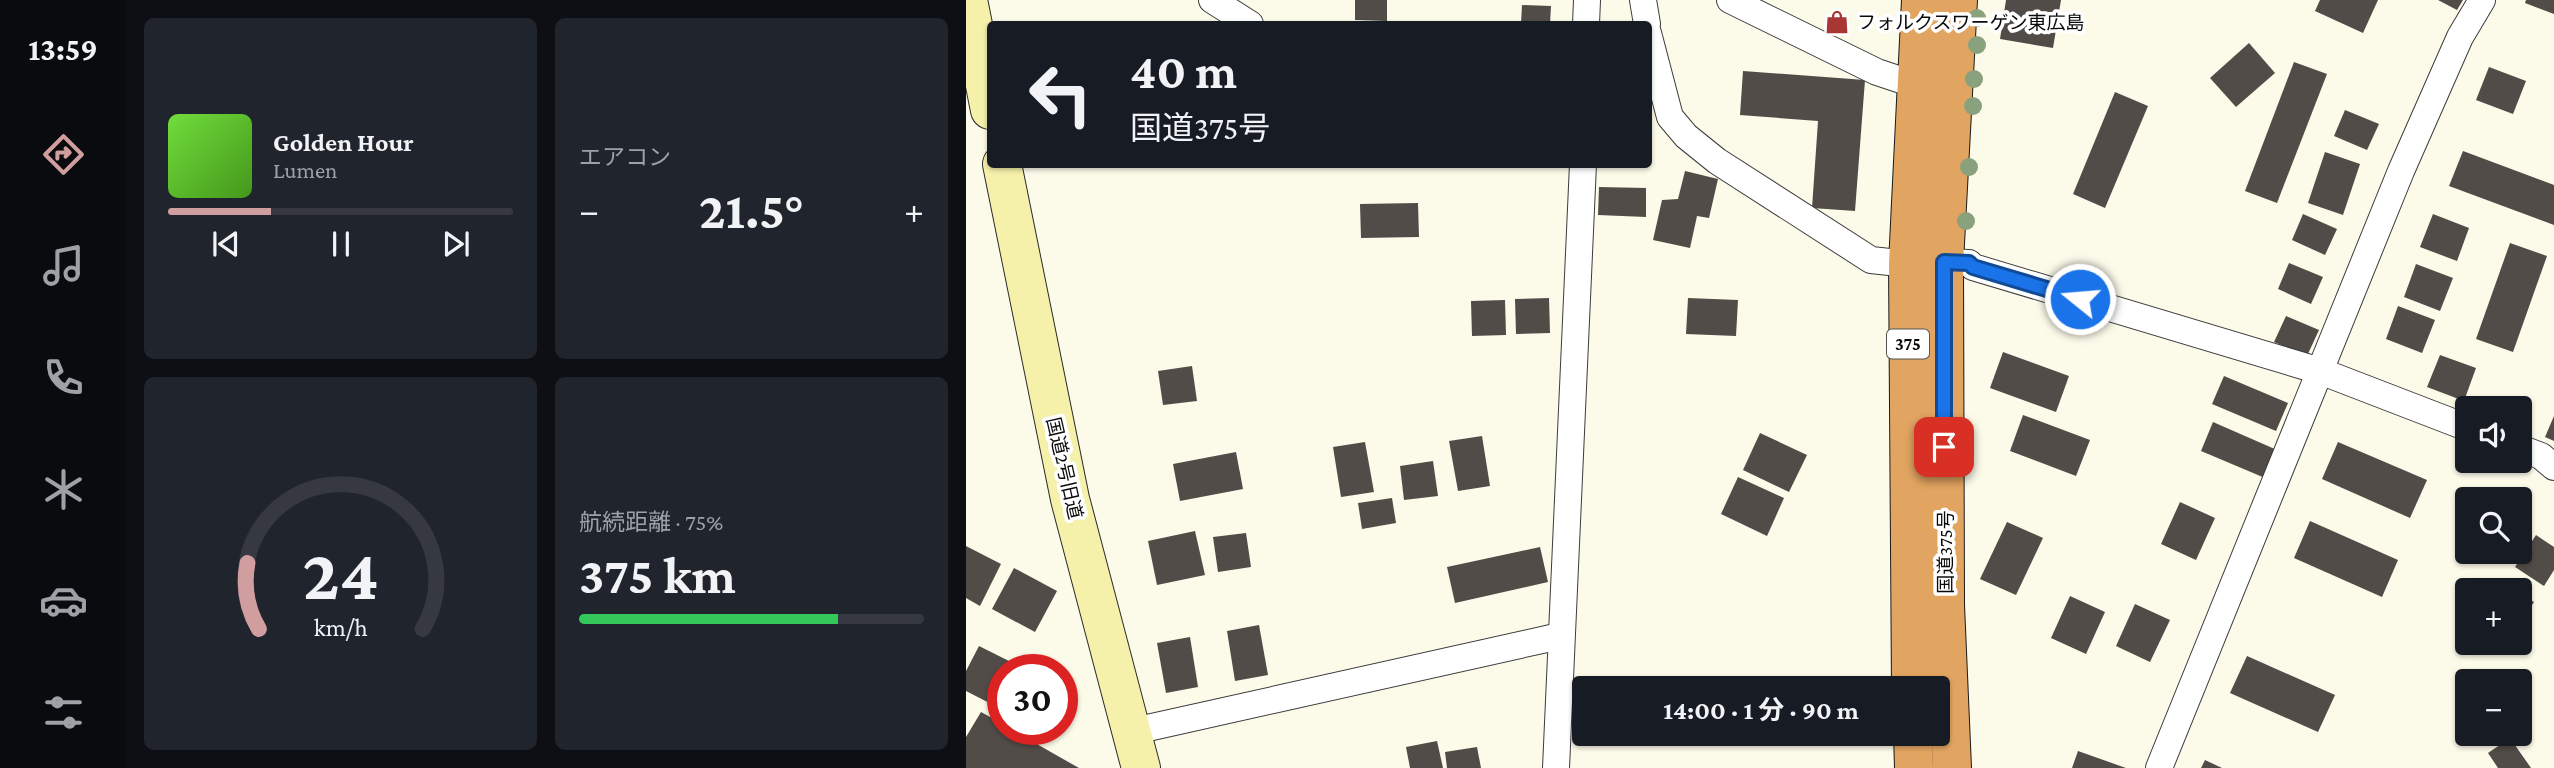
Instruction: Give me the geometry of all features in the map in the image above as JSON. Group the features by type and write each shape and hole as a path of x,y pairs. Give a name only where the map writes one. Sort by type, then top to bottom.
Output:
{"highway":[{"name":"国道375号","path":"1921,0 1916,85 1952,768"},
{"name":"国道375号","path":"1911,676 1926,263 1958,0"},
{"path":"1913,746 1914,768"}],"street":[{"path":"968,0 987,95"},
{"path":"1212,0 1245,21"},
{"path":"1586,21 1587,0"},
{"path":"1643,0 1646,21"},
{"path":"1730,0 1877,72 1916,85"},
{"path":"2159,768 2401,170 2460,37 2482,0"},
{"path":"1652,48 1670,117 1686,136 1717,161 1871,260 1969,263 1973,267 2320,371 2455,423"},
{"name":"国道2号旧道","path":"1003,168 1070,499 1142,768"},
{"path":"1556,768 1583,168"},
{"path":"2532,453 2554,467"},
{"path":"1134,731 1560,636"}],"building":[{"path":"1355,0 1387,0 1387,21 1355,20"},
{"path":"2006,0 2061,0 2053,48 2000,39"},
{"path":"2320,0 2378,0 2363,33 2315,11"},
{"path":"2438,0 2463,0 2457,10"},
{"path":"2526,0 2554,0 2554,14 2525,3"},
{"path":"1522,5 1551,6 1550,21 1521,21"},
{"path":"2249,43 2275,73 2236,107 2210,78"},
{"path":"2294,62 2327,74 2277,203 2245,191"},
{"path":"2489,67 2526,81 2513,114 2476,100"},
{"path":"1743,71 1865,80 1855,211 1812,208 1818,121 1740,115"},
{"path":"2115,92 2148,106 2105,208 2073,194"},
{"path":"2345,110 2379,124 2367,150 2334,136"},
{"path":"2463,151 2554,185 2554,225 2449,186"},
{"path":"2325,152 2360,164 2343,215 2308,203"},
{"path":"1685,171 1718,179 1709,218 1697,216 1690,248 1653,240 1662,200 1678,199"},
{"path":"1599,187 1646,188 1646,217 1598,215"},
{"path":"1418,203 1419,237 1361,238 1360,204"},
{"path":"2303,214 2337,229 2325,255 2292,240"},
{"path":"2433,214 2469,228 2457,261 2420,247"},
{"path":"2510,243 2547,256 2513,352 2476,339"},
{"path":"2289,263 2323,277 2311,304 2278,289"},
{"path":"2416,264 2453,278 2440,311 2404,297"},
{"path":"1549,298 1550,333 1516,334 1515,299"},
{"path":"1688,298 1738,300 1736,336 1686,334"},
{"path":"1505,300 1506,335 1472,336 1471,301"},
{"path":"2398,306 2435,320 2422,353 2386,339"},
{"path":"2286,316 2319,330 2307,356 2274,342"},
{"path":"2003,352 2069,376 2056,412 1990,388"},
{"path":"2440,355 2476,368 2466,396 2455,398 2427,387"},
{"path":"1192,366 1197,401 1163,405 1158,371"},
{"path":"2224,376 2288,403 2276,431 2212,404"},
{"path":"2023,415 2090,440 2076,476 2010,451"},
{"path":"2554,416 2554,441 2545,437"},
{"path":"2213,422 2277,450 2265,478 2201,451"},
{"path":"1760,433 1807,455 1789,492 1743,470"},
{"path":"1482,436 1490,486 1458,491 1449,441"},
{"path":"1365,442 1374,492 1341,497 1333,447"},
{"path":"2338,442 2427,480 2410,518 2322,479"},
{"path":"1236,452 1243,489 1180,501 1173,464"},
{"path":"1433,461 1438,496 1404,500 1400,466"},
{"path":"1738,477 1784,498 1767,536 1721,514"},
{"path":"1392,498 1396,523 1362,529 1358,503"},
{"path":"2180,502 2215,518 2196,560 2161,544"},
{"path":"2310,521 2398,560 2382,597 2294,558"},
{"path":"2007,522 2043,538 2016,595 1980,579"},
{"path":"1195,531 1205,575 1157,585 1148,541"},
{"path":"1246,533 1251,567 1218,572 1213,537"},
{"path":"2536,535 2554,547 2554,570 2544,586 2515,567 2517,564 2532,564 2532,541"},
{"path":"966,546 1001,564 980,606 966,598"},
{"path":"1540,547 1548,582 1455,603 1447,567"},
{"path":"1014,568 1057,591 1035,632 992,609"},
{"path":"2070,596 2105,612 2086,654 2051,638"},
{"path":"2135,604 2170,620 2150,662 2116,646"},
{"path":"1259,625 1268,675 1235,681 1227,631"},
{"path":"1190,637 1198,687 1166,693 1157,643"},
{"path":"979,646 995,654 987,654 987,702 966,691 966,671"},
{"path":"2247,656 2335,695 2318,732 2230,693"},
{"path":"981,712 987,715 987,745 1038,745 1079,768 966,768 966,737"},
{"path":"1437,741 1443,768 1410,768 1406,747"},
{"path":"2498,746 2516,746 2531,768 2498,768 2488,753"},
{"path":"1477,747 1481,768 1447,768 1445,752"},
{"path":"2078,751 2126,768 2072,768"},
{"path":"2205,760 2222,768 2201,768"}],"place":[{"name":"フォルクスワーゲン東広島","path":"1837,22"}],"route":[{"path":"1944,447 1944,262 1969,263 1973,267 2080,299"}]}
